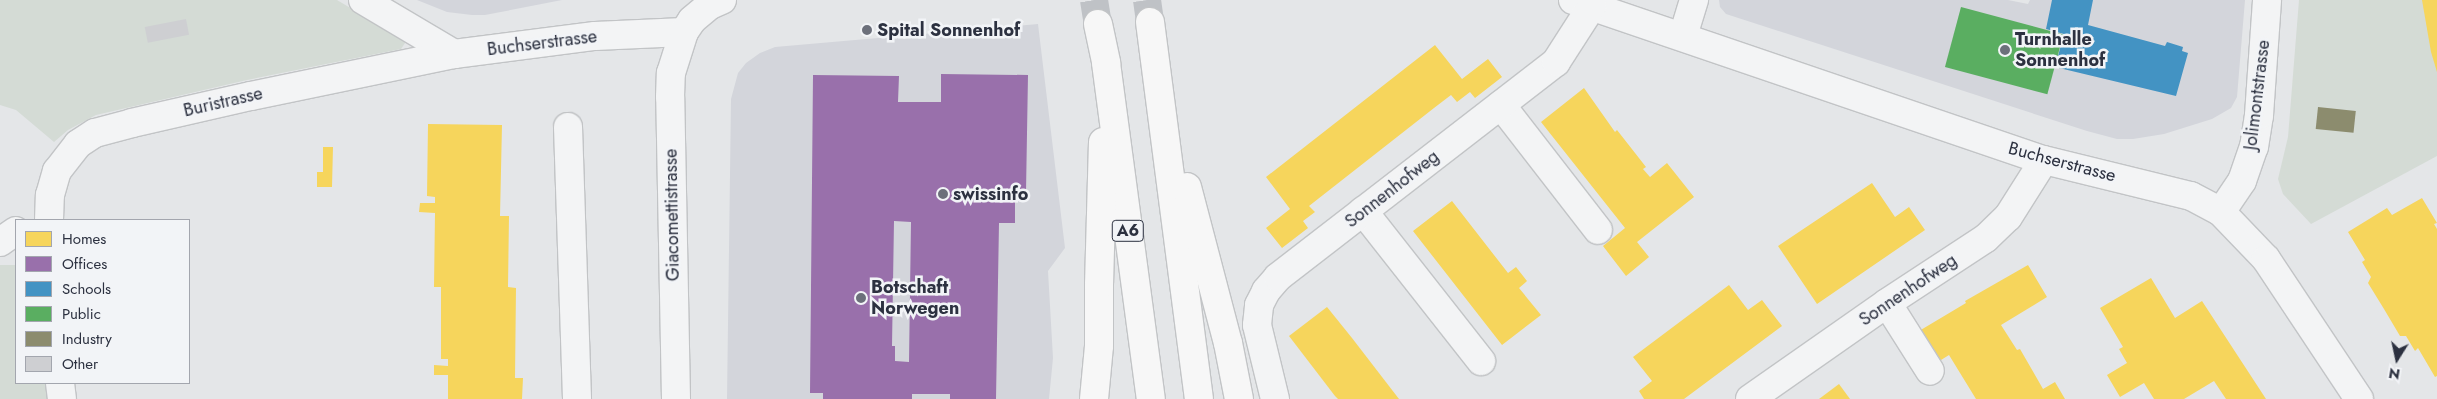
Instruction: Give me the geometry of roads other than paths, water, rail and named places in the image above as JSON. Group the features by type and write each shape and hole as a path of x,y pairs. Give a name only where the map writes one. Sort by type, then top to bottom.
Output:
{"highway":[{"path":"1150,22 1200,399"},
{"name":"A6","path":"1098,24 1106,63 1151,399"},
{"path":"1094,399 1099,346 1099,285 1106,63"},
{"path":"1157,70 1228,344 1239,399"}],"street":[{"path":"363,0 454,54"},
{"path":"684,32 692,20 710,5 722,0"},
{"path":"1683,36 1694,0"},
{"name":"Jolimontstrasse","path":"2221,212 2242,181 2254,147 2259,115 2268,0"},
{"name":"Buchserstrasse","path":"1583,3 2044,160 2086,172 2173,190 2191,196 2221,212 2266,259 2359,399"},
{"name":"Sonnenhofweg","path":"1275,399 1257,325 1259,304 1266,291 1278,278 1556,62 1583,3"},
{"name":"Buchserstrasse","path":"454,54 595,36 684,32"},
{"name":"Giacomettistrasse","path":"676,399 670,97 671,73 684,32"},
{"name":"Buristrasse","path":"49,219 50,195 57,170 78,144 95,133 242,98 454,54"},
{"path":"1501,106 1598,230"},
{"path":"568,127 577,399"},
{"name":"Sonnenhofweg","path":"1750,399 1996,229 2008,218 2044,160"},
{"path":"1363,211 1481,361"},
{"path":"0,225 15,226"},
{"path":"0,242 15,232"},
{"path":"1887,303 1930,371"},
{"path":"60,384 62,399"}],"tunnel":[{"path":"1094,0 1098,24"},
{"path":"1147,0 1150,22"}],"place":[{"name":"Spital Sonnenhof","path":"867,30"},
{"name":"Turnhalle Sonnenhof","path":"2005,50"},
{"name":"swissinfo","path":"943,194"},
{"name":"Botschaft Norwegen","path":"861,298"}]}
